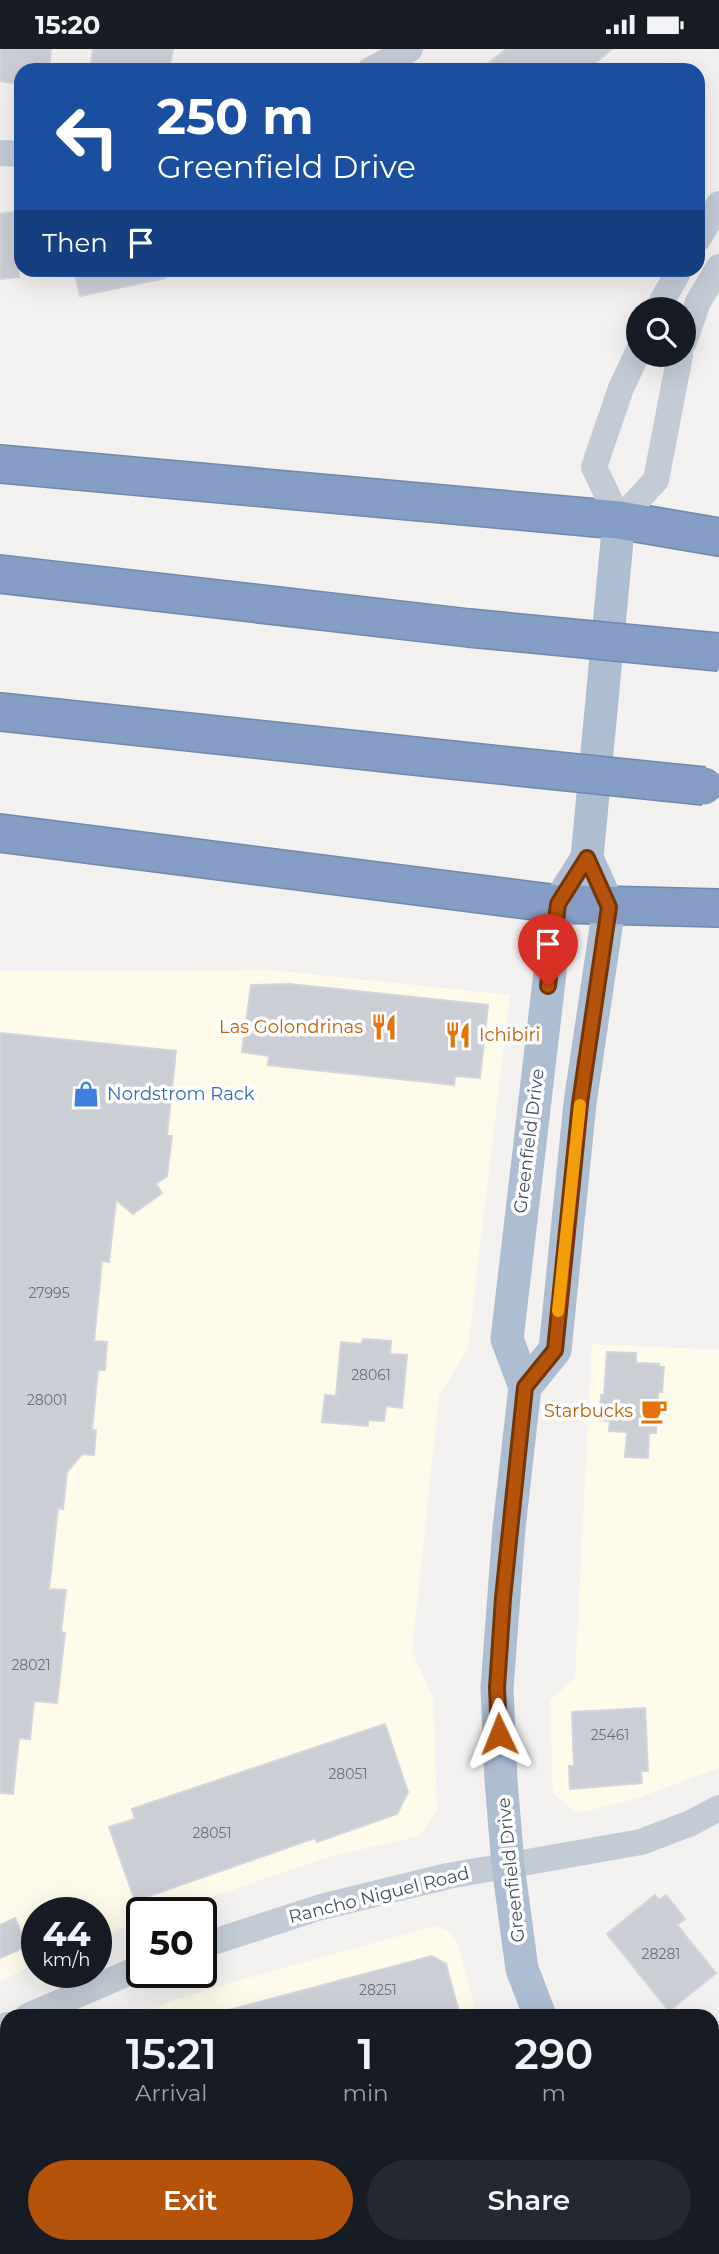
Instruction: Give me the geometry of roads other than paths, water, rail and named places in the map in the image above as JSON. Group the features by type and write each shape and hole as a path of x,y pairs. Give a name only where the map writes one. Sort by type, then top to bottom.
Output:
{"highway":[{"path":"0,464 619,520 719,537"},
{"path":"0,574 469,628 719,652"},
{"path":"0,712 711,787"},
{"path":"0,833 558,904 719,908"}],"main road":[{"name":"Greenfield Drive","path":"537,2009 522,1969 508,1865 501,1780 497,1688 509,1528 525,1387 507,1339 558,904 587,858 619,520"},
{"name":"Greenfield Drive","path":"587,858 609,907"},
{"path":"525,1387 555,1350 580,1103 609,907"}],"street":[{"path":"383,63 410,49"},
{"path":"705,227 719,204"},
{"path":"696,308 719,267"},
{"path":"664,297 676,277"},
{"path":"631,367 594,467 619,520 656,480 678,367"},
{"name":"Rancho Niguel Road","path":"217,1941 321,1907 448,1876 641,1842 691,1823 719,1808"},
{"path":"43,2009 126,1974"}],"place":[{"name":"Las Golondrinas","path":"384,1027"},
{"name":"Ichibiri","path":"458,1035"},
{"name":"Nordstrom Rack","path":"86,1094"},
{"name":"Starbucks","path":"654,1411"}]}
